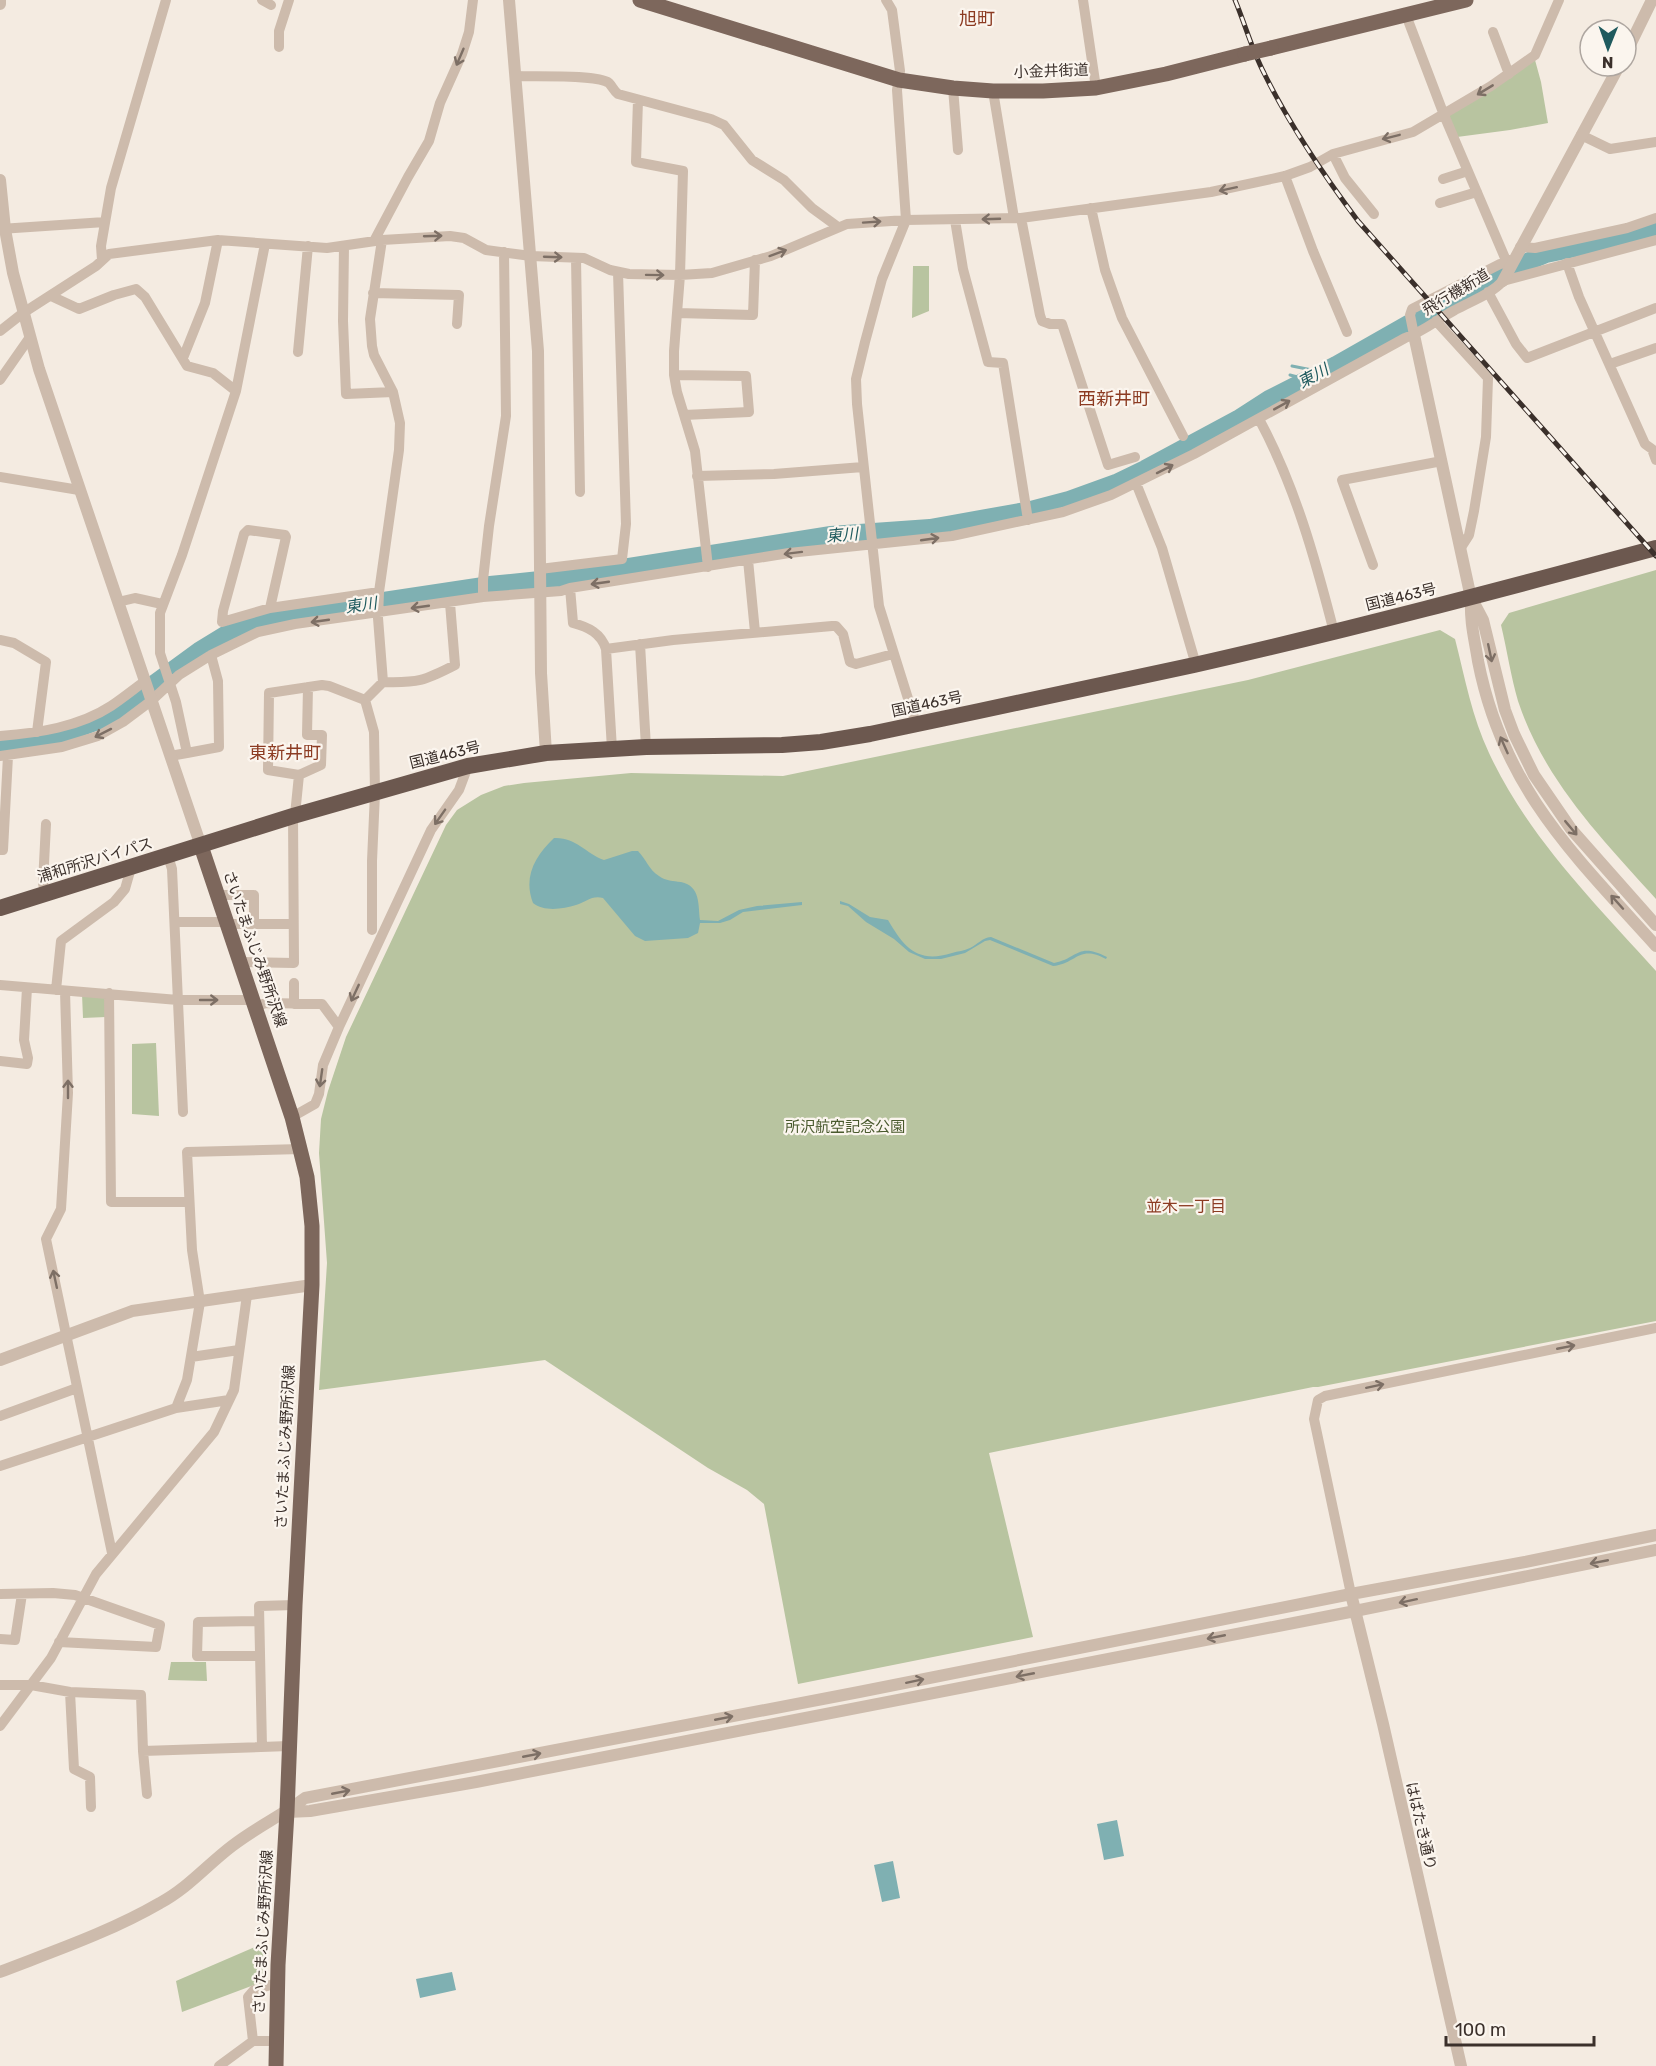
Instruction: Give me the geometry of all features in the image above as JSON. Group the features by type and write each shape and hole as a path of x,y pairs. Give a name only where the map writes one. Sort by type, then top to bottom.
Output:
{"highway":[{"name":"国道463号","path":"201,846 294,816 468,766 546,753 646,747 821,742 870,734 1334,632 1656,548"},
{"name":"浦和所沢バイパス","path":"0,908 201,846"}],"main road":[{"name":"小金井街道","path":"640,0 899,80 993,91 1096,88 1166,74 1467,0"},
{"name":"さいたまふじみ野所沢線","path":"201,846 292,1117 307,1177 311,1218 312,1285 277,1983 276,2066"}],"street":[{"path":"102,260 105,222 117,163 166,0"},
{"path":"279,47 279,32 289,0"},
{"path":"383,682 379,602 399,450 400,423 393,392 374,355 372,346 370,319 378,240 408,177 429,141 440,103 466,43 471,25 473,0"},
{"path":"509,0 538,351 542,673 546,753"},
{"path":"1083,0 1096,88"},
{"path":"0,332 23,313 116,252 218,240 327,248 378,240 450,236 464,238 486,250 531,256 588,259 618,272 629,274 680,275 712,273 755,260 847,224 906,220 1018,218 1211,192 1285,176 1310,167 1333,154 1413,132 1444,115 1535,55 1559,0"},
{"path":"1638,28 1652,0"},
{"path":"890,2 900,71 897,90 906,220 879,289 857,372 857,404 879,606 916,724"},
{"path":"1406,15 1444,115 1505,258 1512,263"},
{"path":"1494,32 1509,74"},
{"path":"516,76 597,80 610,84 618,94 711,119 724,125 752,160 784,180 812,208 838,227"},
{"name":"飛行機新道","path":"1471,598 1414,333 1488,292 1504,280 1520,246 1612,78"},
{"path":"952,88 958,150"},
{"path":"993,91 1018,218 1042,321 1062,324 1108,465 1135,457"},
{"path":"638,100 636,162 683,171 674,375 693,444 707,565"},
{"path":"1581,135 1610,149 1656,142"},
{"path":"1333,154 1345,178 1374,214"},
{"path":"1443,179 1468,171"},
{"path":"1285,176 1347,332"},
{"path":"0,180 3,229 30,337 201,846"},
{"path":"1440,203 1477,192"},
{"path":"1091,208 1105,270 1122,318 1183,436"},
{"path":"1520,246 1534,248 1627,228 1656,218"},
{"path":"955,220 963,269 987,362 1003,363 1028,518"},
{"path":"3,229 105,222"},
{"path":"183,358 205,303 218,240"},
{"path":"1504,280 1656,240"},
{"path":"187,753 176,702 163,667 159,640 160,613 188,539 236,391 265,244"},
{"path":"298,352 308,246"},
{"path":"345,246 343,321 346,394 393,392"},
{"path":"483,595 489,526 506,416 504,252"},
{"path":"576,258 580,492"},
{"path":"677,314 753,315 755,260"},
{"path":"270,608 286,537 248,530 244,534 222,622 270,608 379,602 450,603 483,595 541,590 561,591 707,565 871,541 952,536 1084,506 1136,483 1414,333 1410,317 1412,309 1500,264 1512,263"},
{"path":"1567,263 1645,444 1652,449 1656,460"},
{"path":"540,571 622,559 626,524 618,272"},
{"path":"51,296 79,309 136,289 145,297 187,366 213,373 236,391"},
{"path":"373,292 459,295 457,324"},
{"path":"1488,292 1525,357 1656,308"},
{"path":"1436,321 1488,378 1486,437 1474,511 1469,535 1460,549"},
{"path":"0,380 30,337"},
{"path":"1610,364 1656,348"},
{"path":"674,375 746,376 749,412 684,416"},
{"path":"1258,419 1292,489 1311,547 1334,632"},
{"path":"1373,565 1342,480 1442,461"},
{"path":"697,476 774,474 863,467"},
{"path":"0,477 80,490"},
{"path":"1136,483 1162,548 1196,664"},
{"path":"748,560 755,632"},
{"path":"570,588 573,623 593,631 604,642 606,649 612,749"},
{"path":"118,602 135,598 162,604"},
{"path":"1471,598 1483,620 1505,710 1534,775 1571,829 1656,925"},
{"path":"1471,598 1470,623 1481,678 1490,711 1513,765 1534,802 1563,841 1656,946"},
{"path":"0,850 3,850 4,756 62,747 98,736 123,722 168,682 211,655 258,632 379,602"},
{"path":"365,700 383,682 411,683 427,680 455,665 450,603"},
{"path":"606,649 755,632 836,626 843,634 850,662 856,664 893,654"},
{"path":"0,640 14,643 46,662 37,732"},
{"path":"639,644 646,747"},
{"path":"170,756 219,747 218,681 211,655"},
{"path":"0,736 58,728 95,715 145,682"},
{"path":"308,687 307,735 322,735 321,765 299,776 268,770 269,693 308,687 329,686 365,700"},
{"path":"365,700 374,732 372,930"},
{"path":"292,1117 315,1104 319,1094 323,1065 339,1027 431,830 459,790 468,766"},
{"path":"240,962 294,963 292,924 294,816 299,776"},
{"path":"45,894 43,883 46,824"},
{"path":"168,856 172,869 183,1112"},
{"path":"112,1553 46,1239 61,1209 68,1094 61,990 61,941 114,902 124,889 132,868"},
{"path":"218,895 254,895 254,924"},
{"path":"175,922 292,924"},
{"path":"294,983 294,1004"},
{"path":"0,1061 27,1064 24,1041 27,988"},
{"path":"1,989 61,990 178,1000 322,1004 339,1027"},
{"path":"109,993 111,1202 189,1202"},
{"path":"176,1408 186,1384 200,1302 192,1250 187,1152 301,1149"},
{"path":"0,1360 132,1311 312,1285"},
{"path":"0,1726 51,1658 96,1574 210,1438 234,1390 247,1295"},
{"path":"1351,1594 1314,1419 1318,1400 1336,1394 1656,1328"},
{"path":"191,1357 239,1350"},
{"path":"0,1416 77,1388"},
{"path":"0,1466 176,1408 229,1400"},
{"path":"0,1972 115,1926 159,1904 188,1885 254,1829 287,1812 305,1798 1656,1536"},
{"path":"287,1812 310,1811 476,1782 1656,1550"},
{"path":"0,1594 53,1593 83,1597 160,1625 156,1647 59,1642"},
{"path":"0,1639 15,1640 22,1594"},
{"name":"はばたき通り","path":"1351,1594 1461,2066"},
{"path":"262,1747 259,1606 295,1605"},
{"path":"259,1621 198,1622 197,1656 260,1656"},
{"path":"0,1685 31,1685 70,1692 141,1695 147,1794"},
{"path":"70,1692 74,1769 90,1777 91,1807"},
{"path":"143,1751 290,1746"},
{"path":"253,2041 248,1997 254,1990 277,1983"},
{"path":"219,2066 229,2060 244,2045 253,2041 276,2041"}],"green space":[{"path":"1535,60 1548,123 1457,137 1447,116"},
{"path":"913,266 929,266 929,311 912,318"},
{"path":"1656,570 1656,899 1595,831 1559,783 1543,757 1518,701 1501,625 1509,613"},
{"name":"所沢航空記念公園","path":"1440,630 1455,639 1469,697 1483,739 1505,784 1523,813 1564,868 1656,971 1656,1321 1313,1387 989,1453 1033,1637 798,1684 764,1504 747,1490 708,1468 545,1360 319,1390 327,1263 319,1153 321,1119 346,1037 446,825 457,810 481,795 504,786 524,783 631,773 783,776 1248,680"},
{"path":"82,994 106,995 106,1017 83,1018"},
{"path":"156,1043 159,1116 132,1114 132,1044"},
{"path":"171,1662 206,1662 207,1681 168,1680"},
{"path":"264,1943 262,1982 182,2012 176,1981"}],"water":[{"path":"554,838 568,840 604,860 638,851 659,876 687,884 692,888 697,897 700,920 718,921 739,910 757,906 802,902 802,905 743,912 720,923 700,923 698,933 688,938 645,941 635,936 603,898 592,898 576,905 548,909 533,903 529,884 530,876 541,852"},
{"path":"840,901 870,917 888,920 906,945 921,955 940,956 970,948 991,937 1054,963 1084,951 1107,957 1106,959 1090,953 1083,954 1061,965 1053,966 990,940 965,953 941,959 925,959 909,952 894,939 866,922 848,906 840,904"},
{"path":"1117,1820 1124,1856 1104,1860 1097,1824"},
{"path":"893,1861 900,1898 882,1902 874,1865"},
{"path":"452,1972 456,1990 420,1998 416,1979"}],"waterway":[{"name":"東川","path":"0,745 28,742 66,733 110,716 199,651 235,629 284,616 490,585 559,578 831,535 930,528 1031,510 1069,500 1116,483 1145,469 1489,278 1546,254 1599,243 1656,227"},
{"path":"1292,366 1322,372"},
{"path":"1290,375 1309,380"}],"railway":[{"path":"1235,0 1252,46 1274,93 1296,131 1358,221 1656,556"}],"district":[{"name":"旭町","path":"977,19"},
{"name":"西新井町","path":"1114,399"},
{"name":"東新井町","path":"285,753"},
{"name":"並木一丁目","path":"1186,1206"}]}
